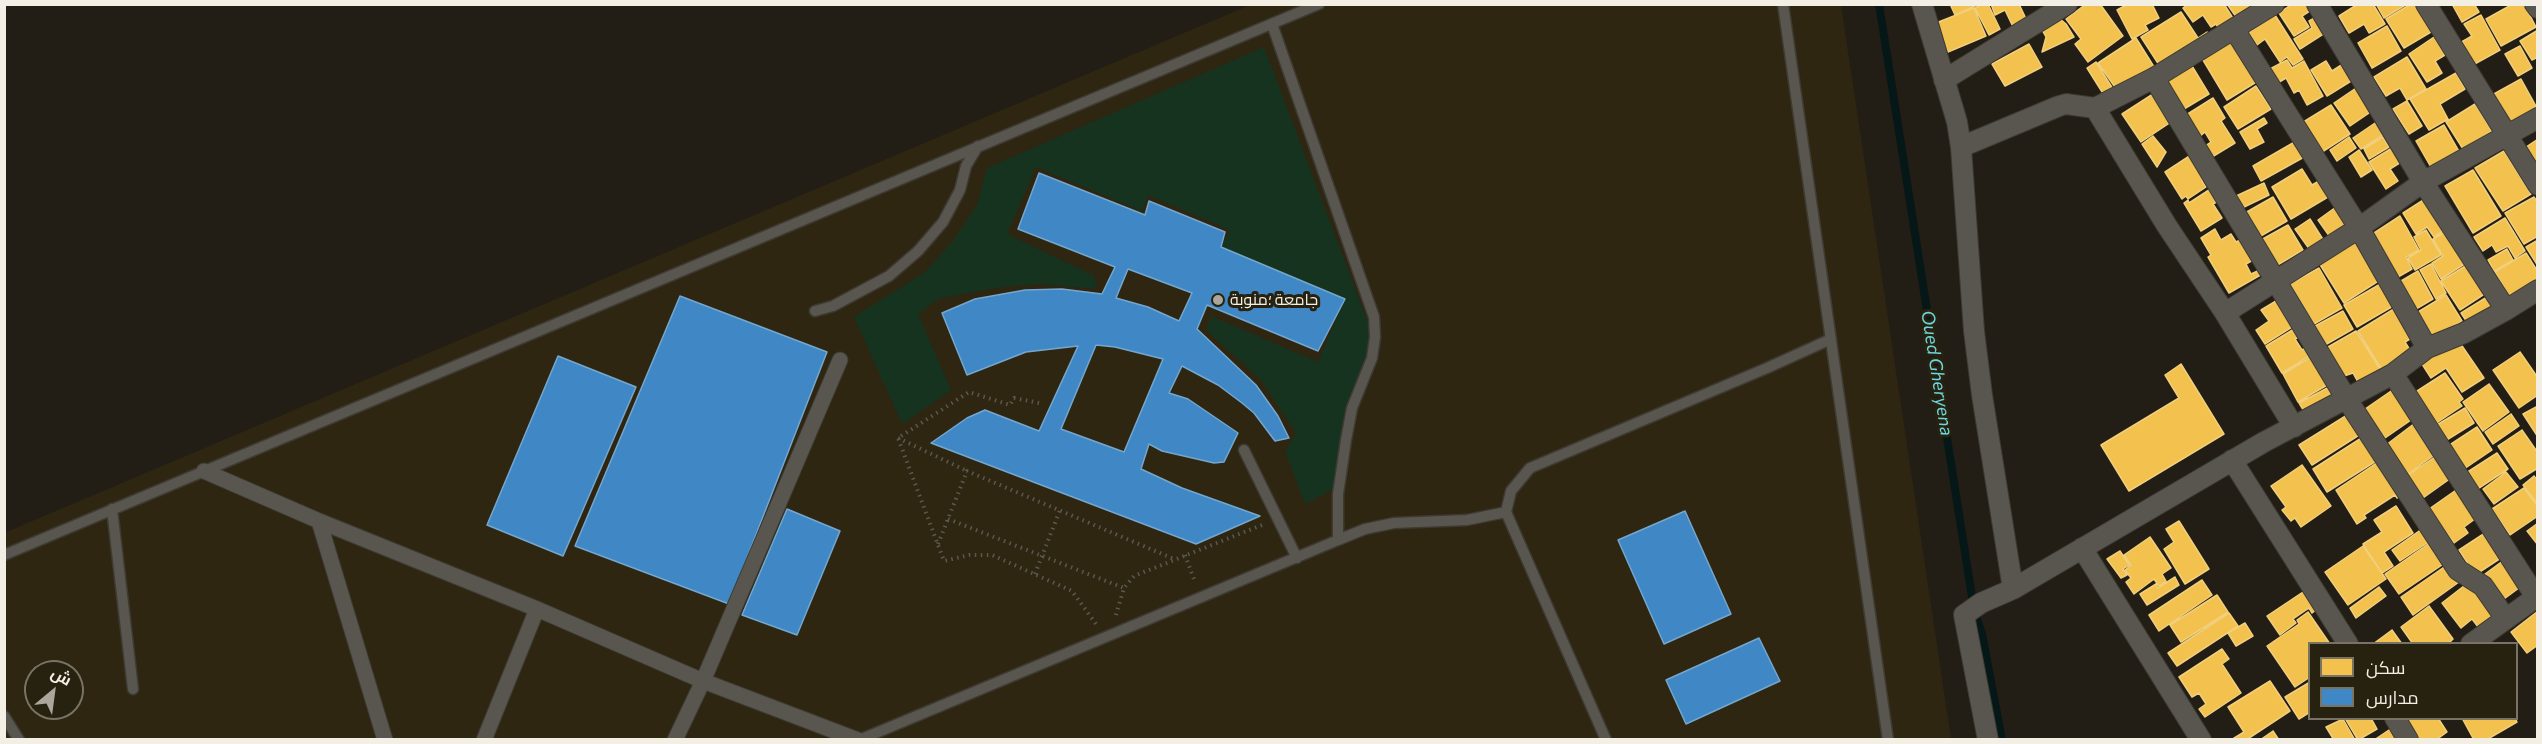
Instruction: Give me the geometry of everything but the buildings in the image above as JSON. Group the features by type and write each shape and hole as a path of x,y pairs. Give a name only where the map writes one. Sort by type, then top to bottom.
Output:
{"street":[{"path":"1922,4 1957,122 1961,147 1976,342 2013,589"},
{"path":"1944,80 2067,4"},
{"path":"1961,147 2059,106 2066,104 2095,108 2154,78 2274,4"},
{"path":"2318,4 2423,182 2506,310"},
{"path":"2427,4 2538,185"},
{"path":"2234,29 2359,228 2427,348"},
{"path":"2154,78 2346,398 2458,570 2483,586 2506,619"},
{"path":"2095,108 2294,427"},
{"path":"2225,313 2359,228 2423,182 2538,118"},
{"path":"1988,740 1964,615 1981,603 2013,589 2232,460 2393,374 2427,348 2464,333 2538,290"},
{"path":"675,740 703,681 840,360"},
{"path":"2393,374 2537,597 2474,642"},
{"path":"2232,460 2347,642"},
{"path":"204,471 319,521 537,609 703,681 859,740"},
{"path":"319,521 385,740"},
{"path":"2082,548 2201,740"},
{"path":"484,740 537,609"},
{"path":"2396,720 2408,740"}],"lane":[{"path":"4,555 1319,4"},
{"path":"1784,4 1888,740"},
{"path":"1272,24 1374,317 1375,337 1372,358 1352,408 1346,440 1338,494 1338,540"},
{"path":"815,311 832,306 889,276 918,251 943,222 960,190 966,166 978,146"},
{"path":"1606,740 1506,512 1511,491 1530,468 1831,339"},
{"path":"1245,450 1296,558"},
{"path":"112,509 133,689"},
{"path":"859,740 1365,529 1394,523 1467,520 1506,512"},
{"path":"4,716 19,740"}],"path":[{"path":"898,438 969,392 1010,405 1014,398 1039,403"},
{"path":"898,438 967,471 1175,560"},
{"path":"898,438 944,561 969,555 992,555 1072,591 1096,624 1116,616 1124,588 1134,576 1278,519"},
{"path":"938,545 967,471"},
{"path":"1035,574 1060,510"},
{"path":"948,519 1124,588"}],"shaded area":[{"name":"جامعة ؛منوبة","path":"1250,5 1841,5 1951,739 5,739 4,533"}],"green space":[{"path":"1264,47 1370,328 1364,376 1336,488 1305,504 1285,452 1296,433 1261,380 1206,330 1211,316 1318,362 1345,299 1221,247 1230,230 1148,195 1142,211 1036,167 1007,234 1095,276 1096,289 1038,284 1003,287 940,298 918,314 951,390 902,424 854,317 925,272 952,242 977,205 987,168"}],"waterway":[{"name":"Oued Gheryena","path":"1879,4 1974,610 1982,634 2002,740"}],"place":[{"name":"جامعة ؛منوبة","path":"1218,300"}]}
